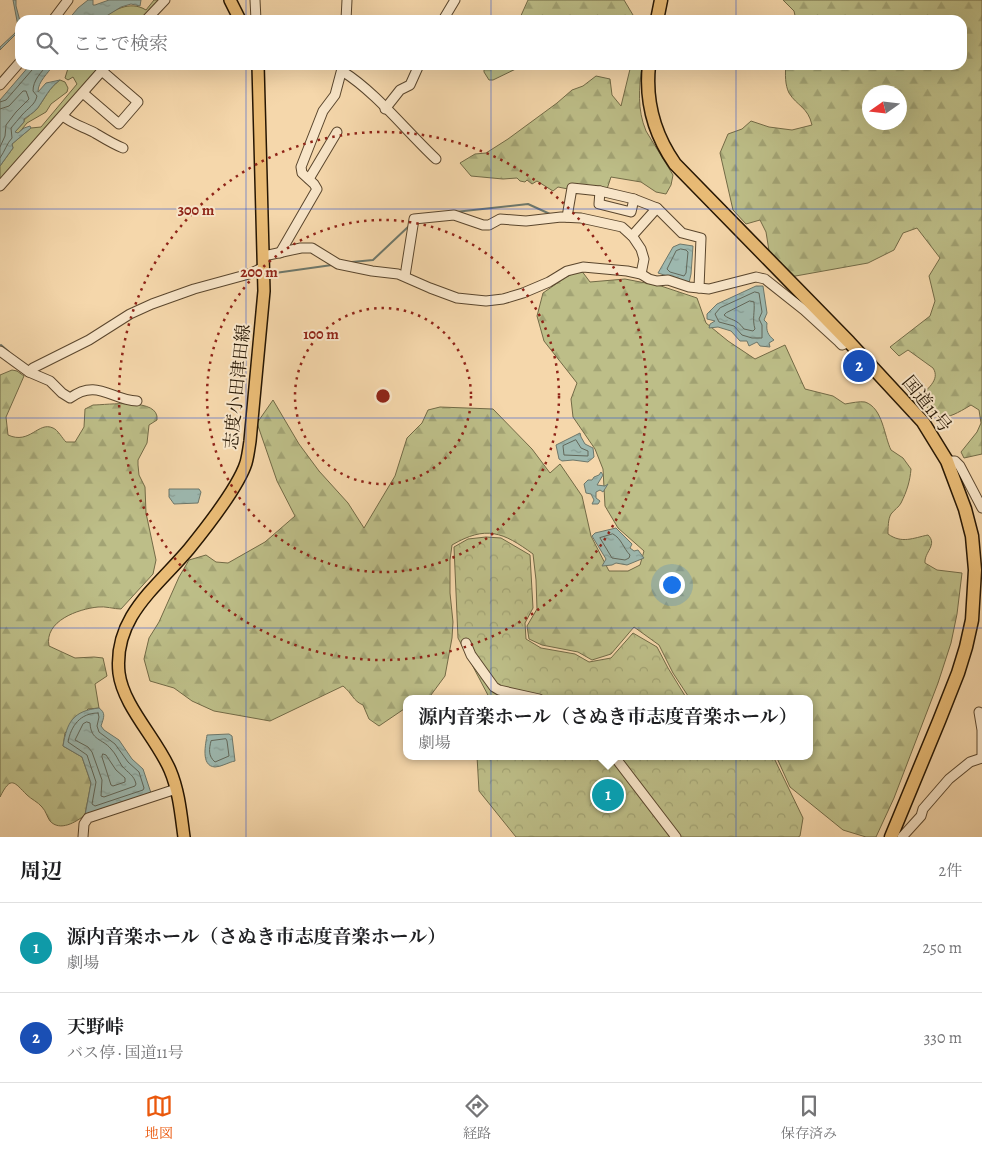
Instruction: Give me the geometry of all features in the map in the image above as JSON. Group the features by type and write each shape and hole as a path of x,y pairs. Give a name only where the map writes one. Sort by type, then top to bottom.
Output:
{"highway":[{"path":"658,15 661,0"},
{"name":"国道11号","path":"648,70 648,99 651,116 664,148 675,164 849,342 923,422 947,461 963,502 972,536 978,593 958,673 891,837"}],"main road":[{"path":"230,0 238,15"},
{"name":"志度小田津田線","path":"184,837 176,789 170,770 124,691 119,674 119,658 130,618 150,592 190,548 237,483 246,463 263,315 264,261 258,70"}],"street":[{"path":"151,15 165,0"},
{"path":"346,0 346,15"},
{"path":"446,15 455,0"},
{"path":"56,15 65,1"},
{"path":"256,15 257,1"},
{"path":"0,85 15,68"},
{"path":"0,186 103,70"},
{"path":"83,93 119,124 138,102 107,70"},
{"path":"280,253 317,189 302,173 301,167 323,111 335,95 341,70"},
{"path":"344,70 436,159"},
{"path":"385,109 400,90 410,85 417,70"},
{"path":"63,116 112,144 123,148"},
{"path":"309,179 337,132"},
{"path":"567,217 572,188 600,191 634,199 657,208 682,233 701,238 699,288"},
{"path":"600,191 599,204 631,212 634,199"},
{"path":"632,236 657,208"},
{"path":"405,276 414,219 454,215 483,226 500,219 526,221 567,217 622,227 632,236 641,249 644,258 641,274"},
{"path":"29,372 33,368 88,340 130,314 194,289 249,274 264,261 280,253 301,248 312,248 338,264 405,276 430,288 468,300 486,301 503,299 550,282 566,271 583,267 627,271 641,274 657,281 668,280 689,287 708,289 756,277 765,279 804,310 842,345 849,342"},
{"path":"0,351 29,372 50,381 62,394 70,398 78,392 90,389 102,390 117,397 137,401"},
{"path":"947,461 954,461 960,466 982,508"},
{"path":"466,643 471,655 494,687 521,695"},
{"path":"902,837 922,816 924,809 949,779 970,762 982,758 982,730 979,712"},
{"path":"617,760 676,837"},
{"path":"83,837 84,824 88,818 176,789"}],"green space":[{"path":"154,0 161,0 148,15 107,15 128,6 140,7 146,10"},
{"path":"528,0 624,0 633,15 521,15"},
{"path":"783,0 982,0 982,454 964,458 961,452 977,432 981,423 979,410 971,405 948,416 942,417 937,415 918,398 934,381 935,372 933,368 908,350 899,356 890,347 930,316 935,301 929,276 940,258 917,228 903,233 894,250 868,263 790,277 770,257 766,232 760,220 746,224 733,210 720,153 728,134 742,129 751,121 769,127 792,130 812,125 808,114 789,93 786,70 967,70 967,15 795,15 794,11"},
{"path":"67,70 101,70 0,183 0,166 13,148 12,144 31,128 41,127 77,84 73,77 68,80 65,78"},
{"path":"484,70 514,70 493,80 489,80"},
{"path":"630,70 641,70 640,99 643,123 673,175 671,185 666,194 656,192 641,182 611,177 607,189 571,184 568,189 558,187 553,191 537,181 532,184 527,180 525,182 520,181 517,178 503,179 471,176 460,163 475,154 486,153 508,139 572,90 583,86 596,76 610,79 612,95 621,106"},
{"path":"60,80 65,82 68,88 67,92 51,104 46,112 27,123 18,134 15,132 24,120 37,109 50,90"},
{"path":"581,270 590,282 625,279 661,286 697,298 706,323 755,359 785,345 805,389 833,396 845,404 865,402 871,405 879,416 891,450 903,458 911,469 907,490 903,499 890,516 888,534 903,540 928,535 932,542 925,563 937,570 962,573 951,643 938,683 894,798 876,837 866,837 843,830 790,787 778,760 813,760 813,695 687,695 673,673 659,645 634,627 611,654 592,660 578,652 542,645 529,639 527,626 537,609 533,554 512,540 494,534 475,535 452,545 450,593 453,622 445,676 431,695 403,695 403,710 379,726 369,719 363,705 343,686 270,721 214,711 192,701 174,688 150,681 144,659 149,638 159,622 179,577 189,560 206,555 216,562 228,563 265,542 295,516 277,481 257,423 273,400 299,444 319,471 348,503 364,528 395,476 407,438 422,423 428,410 440,407 493,409 532,449 550,473 560,464 582,496 591,536 609,571 628,571 640,565 644,551 618,528 605,506 603,469 595,449 573,417 571,399 577,383 544,341 537,316 543,293 566,277"},
{"path":"12,370 24,376 6,417 8,435 22,437 48,427 57,430 66,442 75,442 84,427 85,409 93,405 142,405 156,413 157,420 149,425 147,443 138,460 139,475 145,487 146,513 156,560 153,574 121,609 98,607 81,610 57,623 49,637 49,646 75,658 103,658 107,676 95,684 99,708 88,709 65,733 63,746 82,757 91,783 85,815 73,823 63,826 58,826 50,821 45,810 16,784 10,783 0,797 0,375"},
{"path":"501,538 530,555 533,608 525,623 526,639 541,648 575,654 589,662 611,658 633,633 657,647 685,695 488,695 458,638 454,547 468,539"},
{"path":"477,760 775,760 803,818 800,836 798,837 516,837 479,791"}],"water":[{"path":"13,0 16,0 18,15 16,15"},
{"path":"88,0 93,0 93,5 95,5 109,0 141,0 140,6 131,4 121,7 108,15 72,15"},
{"path":"15,33 0,50 0,47"},
{"path":"26,70 49,70 41,81 38,92 46,83 60,80 50,90 37,109 24,119 24,122 15,132 18,133 30,126 31,128 12,144 13,148 0,166 0,100"},
{"path":"680,244 693,246 689,283 658,273 673,247"},
{"path":"756,286 763,286 767,313 764,320 767,323 768,333 774,340 769,343 770,347 760,346 757,342 749,346 747,341 740,341 731,331 718,327 709,328 710,324 715,321 707,319 707,314 717,304"},
{"path":"580,433 585,444 593,448 594,457 588,462 562,461 559,459 556,445"},
{"path":"601,472 603,475 597,485 605,486 608,484 603,492 600,490 596,492 596,498 600,501 598,504 592,504 594,500 591,494 586,493 584,484"},
{"path":"169,489 199,489 201,492 198,503 174,504 169,497"},
{"path":"616,528 632,544 630,548 634,551 638,550 644,558 627,565 616,563 602,566 606,559 592,536 595,533"},
{"path":"99,708 104,716 101,726 119,740 132,759 143,769 151,793 85,815 91,783 82,757 63,746 69,724 73,719 83,712"},
{"path":"229,734 232,736 235,761 217,767 210,766 207,763 205,754 207,735"}],"waterway":[{"path":"455,212 528,204 550,214"},
{"path":"352,262 373,260 409,226"},
{"path":"268,274 332,265"},
{"path":"1,345 9,352"}],"place":[{"name":"天野峠","path":"859,366"},
{"name":"源内音楽ホール（さぬき市志度音楽ホール）","path":"608,795"}]}
